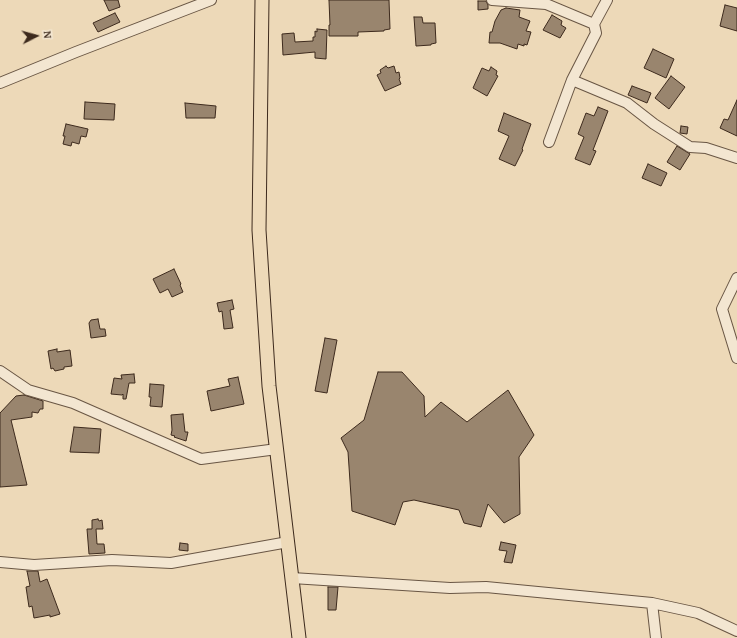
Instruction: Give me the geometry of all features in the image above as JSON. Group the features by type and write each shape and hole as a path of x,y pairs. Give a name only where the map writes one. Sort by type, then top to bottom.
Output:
{"main road":[{"path":"262,0 259,230 269,386 299,638"}],"street":[{"path":"0,83 211,0"},
{"path":"492,0 546,4 594,24"},
{"path":"549,142 572,80 596,33 594,24 607,0"},
{"path":"572,80 627,103 654,124 690,148 706,148 737,158"},
{"path":"737,278 722,309 737,358"},
{"path":"0,371 28,390 73,403 202,459 277,449"},
{"path":"0,562 34,565 112,560 171,563 288,542"},
{"path":"292,578 450,588 486,587 652,603 698,613 737,631"},
{"path":"652,603 656,638"}],"building":[{"path":"104,0 118,0 120,7 109,11"},
{"path":"329,0 389,0 390,29 384,31 358,32 358,36 329,36"},
{"path":"478,1 486,1 488,9 478,10"},
{"path":"725,5 737,8 737,31 720,26"},
{"path":"506,8 520,10 519,17 530,21 526,31 531,32 527,45 524,44 524,46 518,44 517,49 500,43 489,43 490,32 492,32 495,21 501,10"},
{"path":"115,13 120,22 98,32 93,23"},
{"path":"552,15 562,21 561,25 566,28 560,38 543,30"},
{"path":"414,17 422,17 423,23 435,23 436,43 431,45 416,46"},
{"path":"317,29 327,30 326,59 315,58 315,52 283,55 282,34 294,33 295,42 313,41 315,31 317,32"},
{"path":"653,49 674,59 666,78 644,68"},
{"path":"386,66 388,68 394,66 396,73 399,72 401,84 385,91 377,75 381,73 380,70"},
{"path":"491,67 497,71 496,75 498,76 487,96 473,88 482,68 489,71"},
{"path":"671,76 685,87 669,109 655,98"},
{"path":"632,86 651,93 647,103 628,95"},
{"path":"737,100 737,136 720,128 724,119 728,120"},
{"path":"85,102 115,104 114,120 84,119"},
{"path":"185,103 216,106 215,118 186,118"},
{"path":"598,107 608,111 593,150 596,151 590,165 575,159 584,137 578,134 586,113 594,116"},
{"path":"504,113 531,124 522,149 523,150 515,166 499,159 509,136 498,131"},
{"path":"66,124 88,129 86,137 81,136 79,144 72,142 71,146 63,144"},
{"path":"681,126 688,127 687,134 680,133"},
{"path":"677,146 690,154 680,170 667,162"},
{"path":"648,164 667,173 661,186 642,178"},
{"path":"174,269 183,292 172,297 168,289 160,293 153,279"},
{"path":"232,300 234,309 230,310 233,328 224,329 222,311 219,312 217,303"},
{"path":"98,319 100,329 105,329 106,336 91,338 89,323 91,320"},
{"path":"325,338 337,340 327,393 315,391"},
{"path":"57,349 57,352 70,350 72,366 64,367 64,369 55,371 53,368 51,369 48,351"},
{"path":"378,372 402,372 424,396 425,417 441,402 467,422 508,390 534,435 519,457 520,514 504,523 488,504 481,527 464,523 459,510 414,500 403,502 395,525 352,511 348,452 341,438 364,420"},
{"path":"134,374 135,383 129,383 126,399 123,399 123,394 111,394 114,378 122,379 121,375"},
{"path":"238,377 244,404 211,411 207,391 230,386 228,379"},
{"path":"150,384 164,385 162,407 150,406"},
{"path":"24,395 43,401 43,409 40,409 38,413 32,412 32,417 11,420 27,485 0,487 0,413 16,396"},
{"path":"183,414 185,432 188,432 186,441 171,435 171,415"},
{"path":"74,427 101,429 99,453 70,452"},
{"path":"98,519 99,521 102,520 103,529 96,529 97,544 104,544 105,553 89,554 87,529 92,529 92,520"},
{"path":"501,542 516,545 512,563 504,562 507,551 499,550"},
{"path":"180,543 188,544 188,551 179,550"},
{"path":"27,571 38,571 40,582 47,579 60,614 50,617 50,615 34,618 32,606 29,607 26,587 30,586"},
{"path":"328,587 338,587 336,610 328,610"}]}
